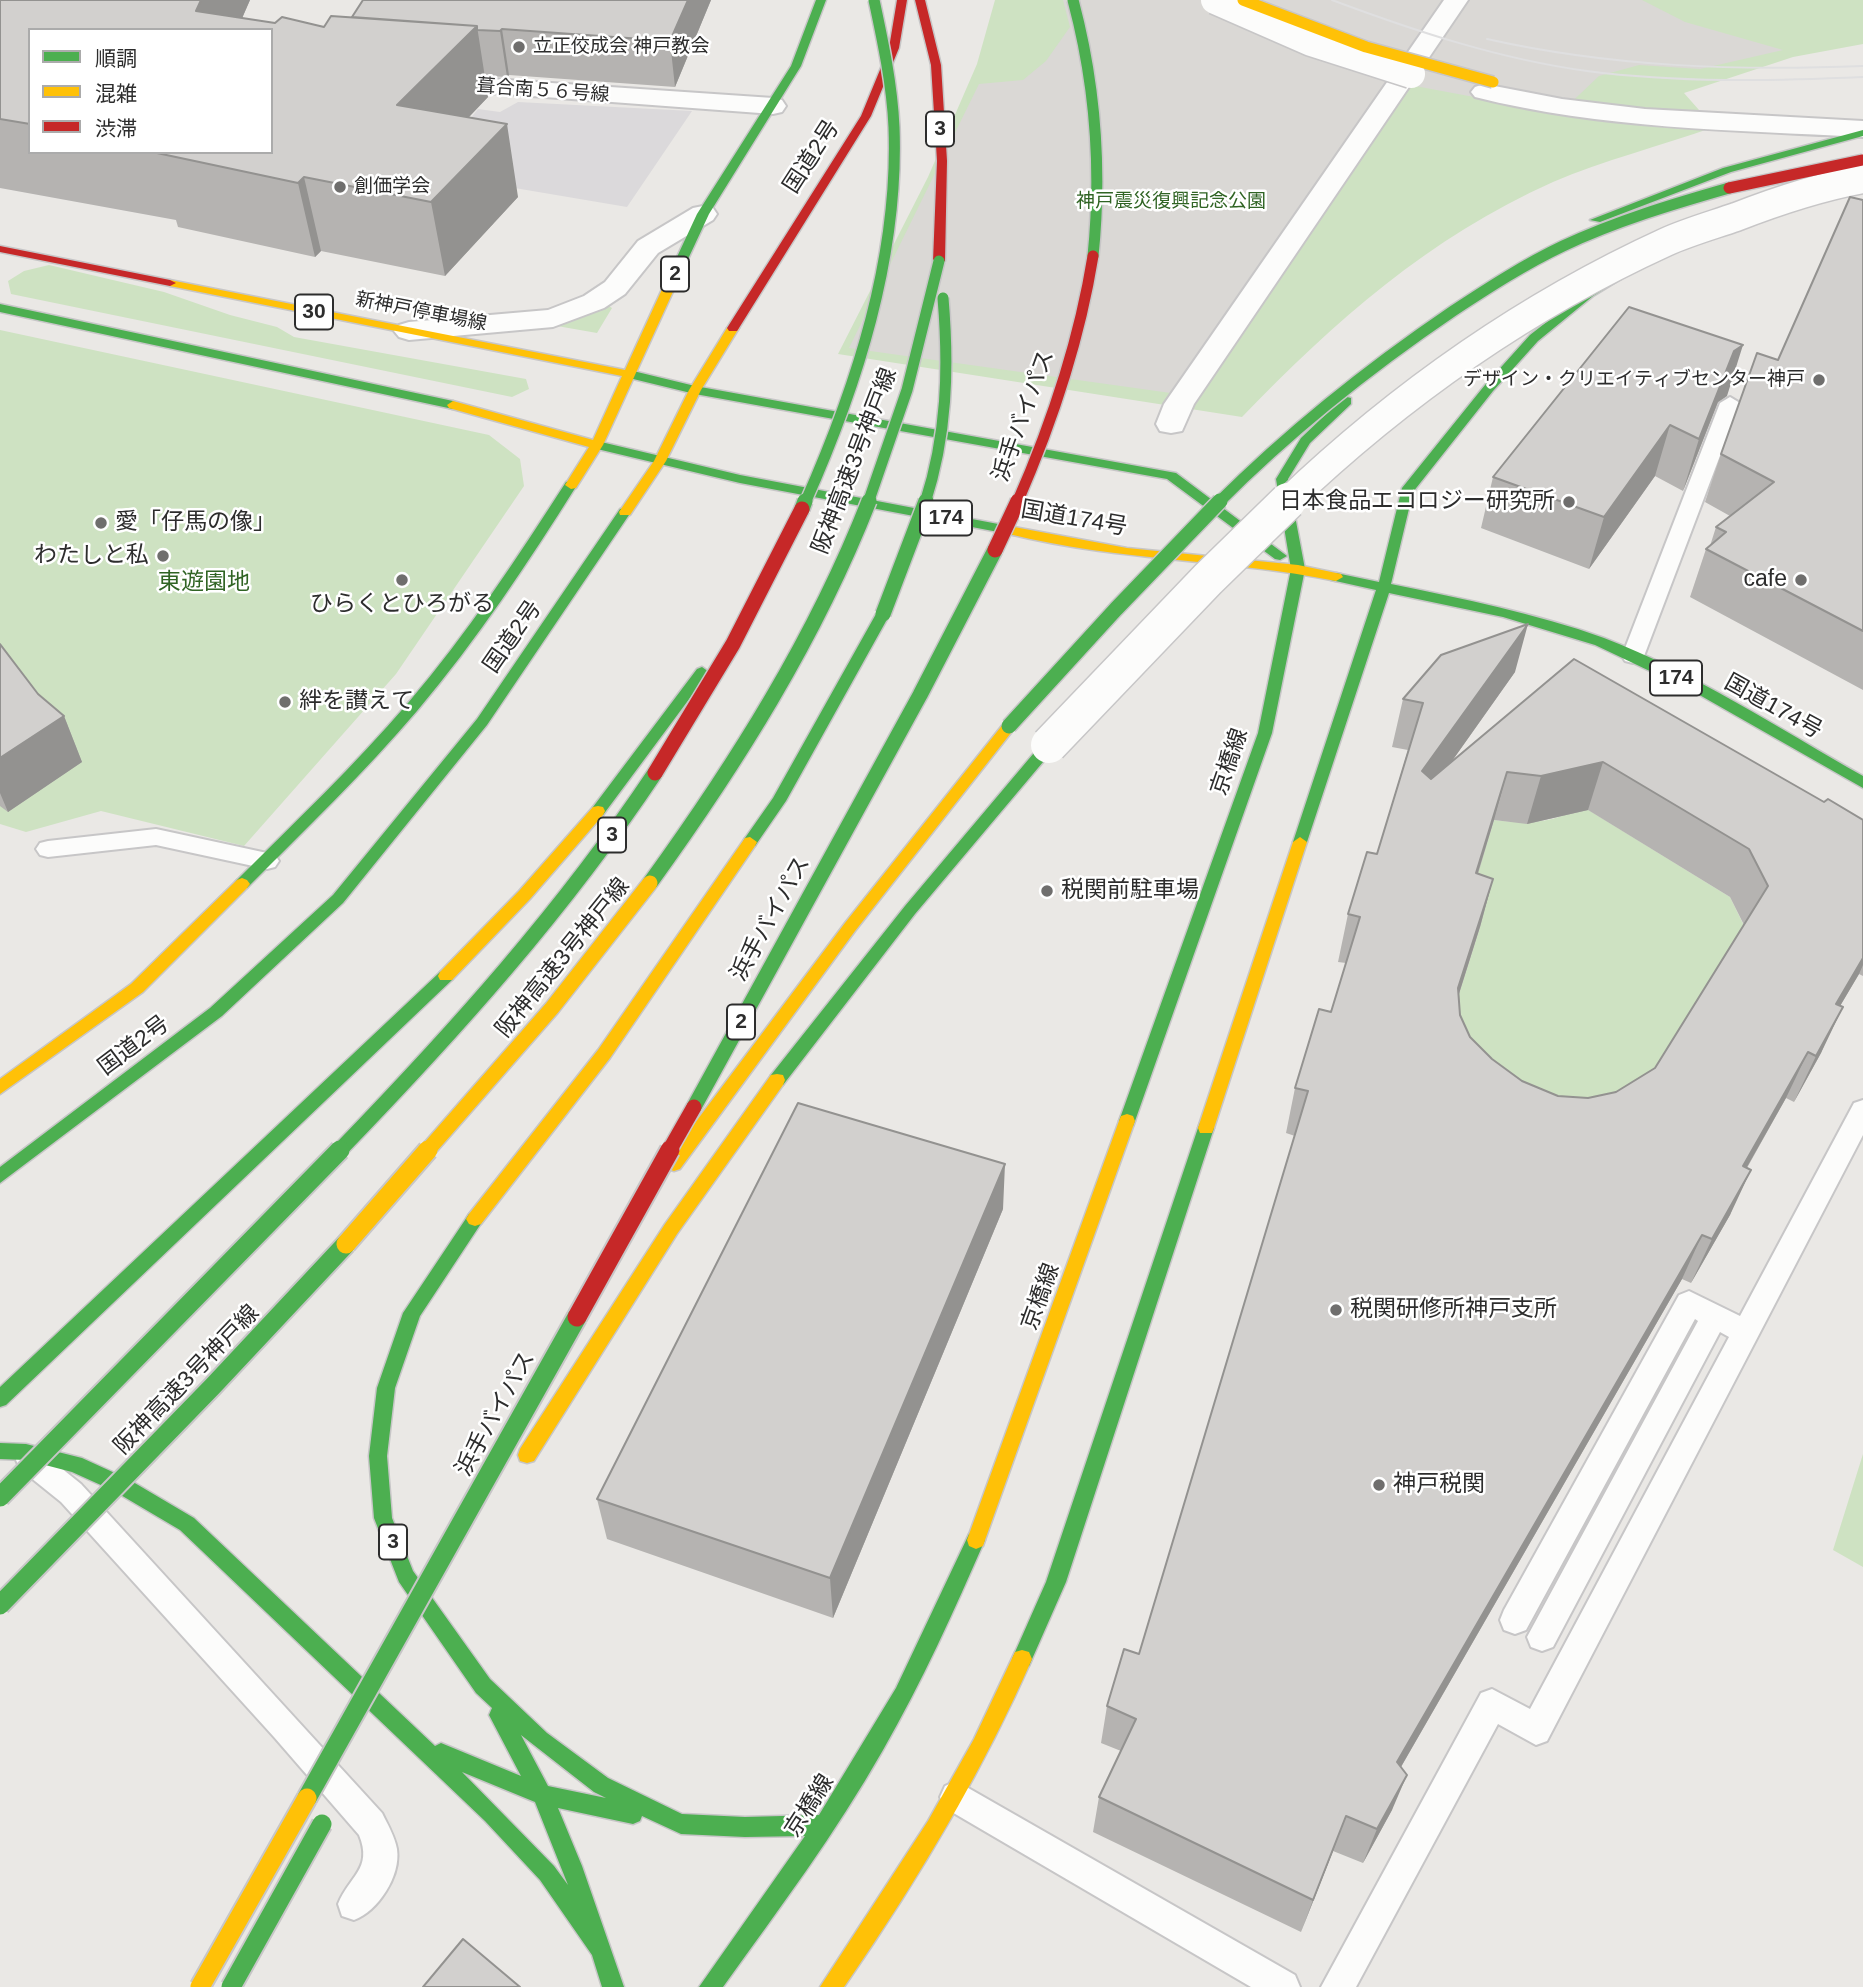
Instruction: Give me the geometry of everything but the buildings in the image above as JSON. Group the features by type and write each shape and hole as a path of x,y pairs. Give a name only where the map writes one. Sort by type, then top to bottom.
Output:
{"main road":[{"name":"国道2号","path":"0,1088 137,988 347,779 436,678 530,549 597,445 703,214 796,66 821,0"},
{"name":"阪神高速3号神戸線","path":"0,1497 110,1388 411,1076 517,959 639,798 732,648 816,482 866,344 885,259 895,159 890,83 874,0"},
{"name":"国道2号","path":"0,1177 216,1012 338,899 482,722 660,461 695,390 795,225 866,116 894,48 902,0"},
{"name":"阪神高速3号神戸線","path":"5,1611 342,1249 497,1075 584,972 700,815 793,661 830,589 872,495 920,350 939,261 942,161 936,65 920,0"},
{"name":"浜手バイパス","path":"200,1987 627,1228 965,611 1030,473 1073,351 1098,236 1100,132 1087,38 1073,0"},
{"path":"1243,0 1363,48 1493,82"},
{"path":"1298,569 1282,479 1305,441 1377,374 1425,335 1537,254 1593,221 1658,192 1726,168 1863,131"},
{"path":"627,1228 857,917 1009,726 1178,542 1349,384 1464,302 1572,242 1690,200 1754,182 1863,160"},
{"path":"831,1987 913,1871 956,1797 994,1722 1056,1582 1384,587 1406,491 1489,388 1534,338 1561,315 1620,275 1723,226 1863,180"},
{"name":"新神戸停車場線","path":"0,249 629,374"},
{"name":"3","path":"826,1825 745,1827 681,1824 601,1785 540,1740 483,1686 406,1576 383,1518 378,1456 386,1388 412,1313 461,1236 604,1054 779,802 883,614 924,512 943,430 948,354 939,261"},
{"path":"0,309 434,400 597,445"},
{"name":"国道174号","path":"629,374 695,390 1171,476 1298,569"},
{"name":"浜手バイパス","path":"1050,475 1062,439"},
{"name":"国道174号","path":"597,445 660,461 1127,552 1298,569 1538,622 1633,656 1863,783"},
{"name":"浜手バイパス","path":"1016,550 1033,513"},
{"name":"京橋線","path":"710,1987 826,1825 876,1744 928,1648 988,1513 1265,733 1298,569"},
{"name":"3","path":"0,1399 490,932 556,861 617,787 769,579"},
{"name":"浜手バイパス","path":"647,1236 524,1461 692,1199 793,1058 886,937 1048,745"},
{"name":"浜手バイパス","path":"680,1176 780,994"},
{"path":"9,1451 80,1464 131,1489 187,1524 423,1745 547,1873 601,1952"},
{"path":"426,1636 447,1600"},
{"path":"483,1686 542,1795 572,1866 613,1987"},
{"path":"379,1721 393,1697"},
{"path":"423,1745 542,1795 681,1824"},
{"path":"232,1987 352,1769"}],"street":[{"path":"1215,0 1297,37 1355,58 1484,92 1562,107 1645,117 1863,131"},
{"path":"1171,424 1178,404 1456,0"},
{"name":"葺合南５６号線","path":"409,82 773,106"},
{"path":"1493,82 1563,96 1646,105 1863,118"},
{"path":"1048,745 1137,650 1296,495 1375,427 1503,330 1613,264 1674,236 1738,213 1863,180"},
{"path":"409,331 553,318 594,302 615,288 648,247 703,214"}],"lane":[{"path":"1633,656 1730,403"},
{"path":"48,849 156,837 267,861"},
{"path":"1338,1987 1492,1704 1536,1730 1863,1110"},
{"path":"1515,1620 1689,1303 1746,1332"},
{"path":"1542,1637 1715,1316"},
{"path":"9,1451 71,1493 371,1824 381,1849 377,1875 354,1905"},
{"path":"956,1797 1283,1987"}],"shaded area":[{"name":"神戸震災復興記念公園","path":"1063,0 1642,0 1685,22 1783,50 1700,69 1639,65 1599,76 1560,113 1399,83 1185,395 849,348 979,84 1023,80 1046,61 1070,27"},
{"path":"518,102 692,111 627,207 426,173 478,109 500,112"}],"green space":[{"name":"神戸震災復興記念公園","path":"995,0 1863,0 1863,44 1793,57 1684,93 1714,127 1572,174 1508,204 1465,229 1424,255 1349,315 1242,417 838,354 928,177 977,64"},
{"path":"49,265 164,292 230,315 277,327 294,337 526,379 529,389 512,397 11,294 8,281 24,271"},
{"path":"607,305 612,308 597,333 557,326"},
{"name":"東遊園地","path":"0,330 489,435 520,459 524,486 396,674 244,846 101,811 26,832 0,824"},
{"path":"1582,806 1730,897 1748,934 1637,1114 1599,1137 1446,1035 1480,927 1463,921 1494,820 1540,821 1561,816"},
{"path":"1863,1454 1863,1567 1833,1550"}],"tram line":[{"path":"1332,0 1458,43 1554,66 1587,71 1656,78 1725,80 1863,77"},
{"path":"1487,39 1581,56 1674,65 1768,68 1863,66"}],"traffic: fast":[{"path":"676,272 703,214 796,66 821,0"},
{"path":"802,509 838,424 853,378 879,283 887,235 894,125 888,71 874,0"},
{"path":"1073,0 1089,64 1097,127 1098,190 1093,256"},
{"path":"1596,220 1727,170 1863,133"},
{"path":"1009,726 1170,551 1226,495 1344,390 1407,342 1473,298 1561,247 1631,218 1729,188"},
{"path":"650,883 719,785 751,734 782,683 837,576 892,441 939,261"},
{"path":"1300,842 1384,587 1407,491 1489,388 1534,338 1589,294 1620,275"},
{"path":"883,614 921,517 941,441 947,386 943,298"},
{"path":"0,308 453,405"},
{"path":"629,374 695,390 1171,476 1280,556"},
{"path":"1127,1121 1265,733 1298,569 1282,479 1305,441 1347,401"},
{"path":"597,445 740,479 1014,531"},
{"path":"242,884 342,784 414,705 489,608 571,485"},
{"path":"0,1176 216,1012 338,899 482,722 625,512"},
{"path":"694,1107 920,695 995,550"},
{"path":"1336,577 1536,621 1600,642 1668,672 1863,783"},
{"path":"750,842 779,801 883,614"},
{"path":"598,811 702,672"},
{"path":"777,1080 910,910 1049,745"},
{"path":"0,1497 361,1129 451,1032 538,933 579,881 655,773"},
{"path":"0,1399 446,976"},
{"path":"1022,1659 1056,1582 1206,1128"},
{"path":"475,1219 412,1313 386,1388 378,1456 383,1518 406,1576 483,1686 540,1740 601,1785 681,1824 745,1827 826,1825"},
{"path":"0,1605 213,1386 346,1244"},
{"path":"307,1798 577,1317"},
{"path":"0,1451 26,1452 75,1464 121,1485 187,1524 492,1814 547,1873 602,1952"},
{"path":"710,1987 816,1838 875,1745 916,1669 976,1540"},
{"path":"499,1715 542,1795 572,1866 613,1987"},
{"path":"441,1753 542,1795 633,1814"},
{"path":"231,1987 322,1824"}],"traffic: slow":[{"path":"1243,0 1366,47 1493,82"},
{"path":"571,485 597,445 676,272"},
{"path":"170,283 629,374"},
{"path":"625,512 660,461 695,390 733,328"},
{"path":"453,405 597,445"},
{"path":"1014,531 1127,552 1298,569 1336,577"},
{"path":"674,1164 850,927 1009,726"},
{"path":"446,976 562,854 598,811"},
{"path":"475,1219 604,1054 750,842"},
{"path":"1206,1128 1300,842"},
{"path":"346,1244 552,1008 650,883"},
{"path":"0,1088 137,988 242,884"},
{"path":"527,1455 671,1229 777,1080"},
{"path":"976,1540 1127,1121"},
{"path":"831,1987 936,1828 981,1746 1022,1659"},
{"path":"200,1987 307,1798"}],"traffic: jam":[{"path":"733,328 866,116 894,48 902,0"},
{"path":"920,0 936,65 942,161 939,261"},
{"path":"1729,188 1863,160"},
{"path":"0,249 170,283"},
{"path":"995,550 1056,407 1079,332 1093,256"},
{"path":"655,773 733,644 802,509"},
{"path":"577,1317 694,1107"}],"place":[{"name":"立正佼成会 神戸教会","path":"519,47"},
{"name":"創価学会","path":"340,187"},
{"name":"デザイン・クリエイティブセンター神戸","path":"1819,380"},
{"name":"日本食品エコロジー研究所","path":"1569,502"},
{"name":"愛「仔馬の像」","path":"101,523"},
{"name":"わたしと私","path":"163,556"},
{"name":"ひらくとひろがる","path":"402,580"},
{"name":"cafe","path":"1801,580"},
{"name":"絆を讃えて","path":"285,702"},
{"name":"税関前駐車場","path":"1047,891"},
{"name":"税関研修所神戸支所","path":"1336,1310"},
{"name":"神戸税関","path":"1379,1485"}]}
